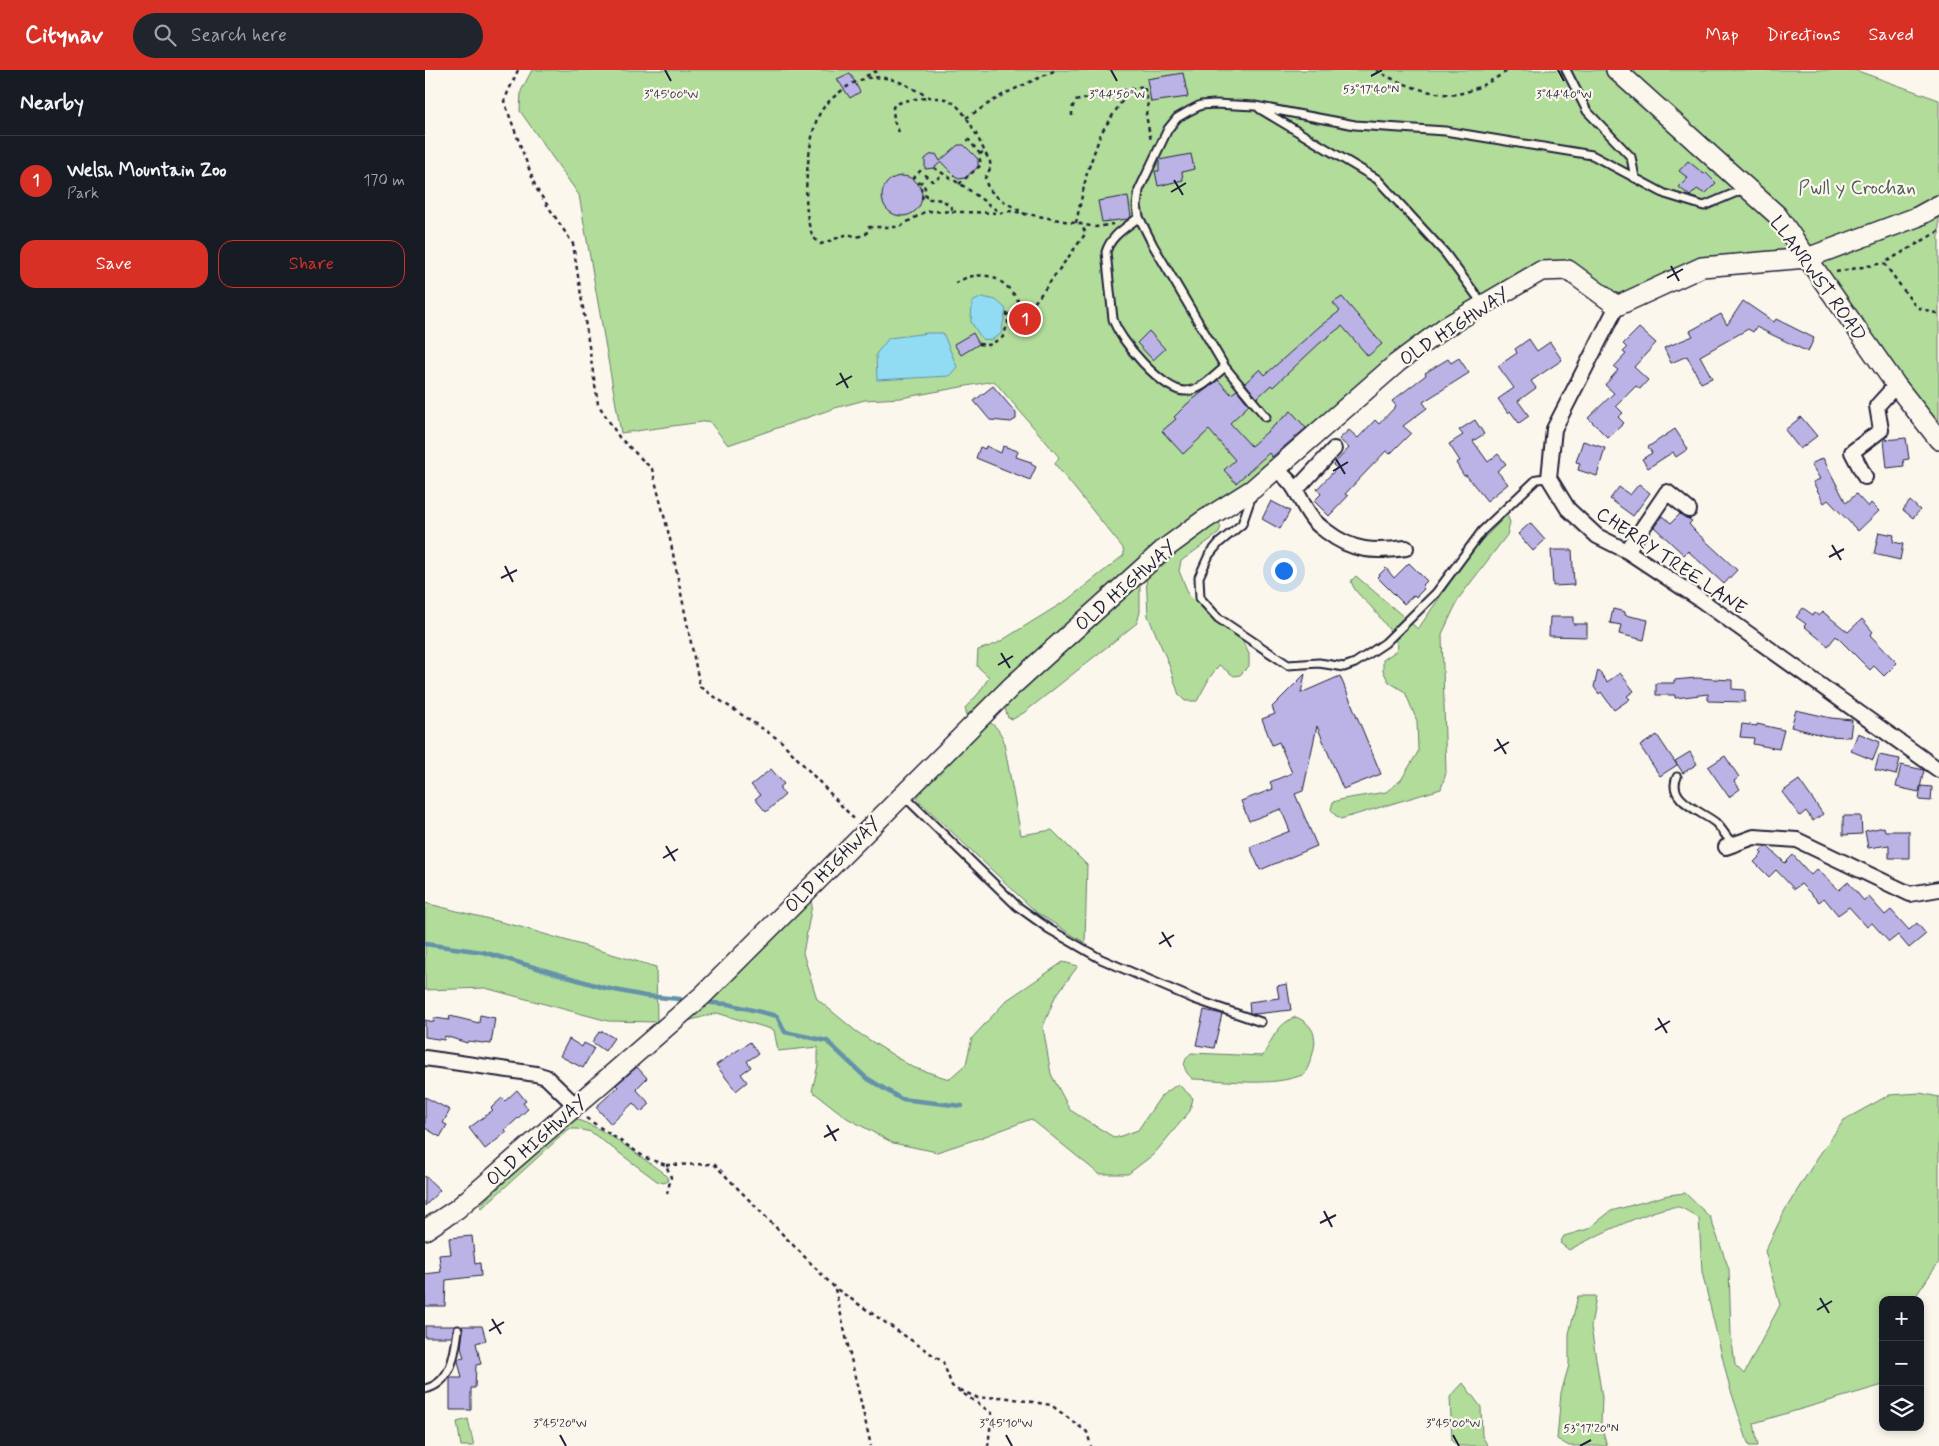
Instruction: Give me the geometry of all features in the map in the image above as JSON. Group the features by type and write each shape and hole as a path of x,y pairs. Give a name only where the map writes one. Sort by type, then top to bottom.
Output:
{"street":[{"name":"LLANRWST ROAD","path":"1616,70 1777,215 1896,385 1939,440"},
{"path":"1549,478 1554,429 1617,306 1701,267 1807,258 1917,217 1939,205"},
{"name":"OLD HIGHWAY","path":"425,1230 457,1209 703,995 865,830 1012,686 1163,550 1204,520 1253,489 1397,362 1445,328 1541,271 1568,270 1617,306"},
{"path":"1865,477 1852,452 1881,430 1877,406 1896,385"},
{"path":"1296,490 1334,449"},
{"path":"1276,470 1287,478 1296,490 1313,520 1335,538 1356,548 1384,551 1406,548"},
{"name":"CHERRY TREE LANE","path":"1549,478 1568,509 1597,536 1627,551 1701,600 1939,770"},
{"path":"1627,551 1667,492 1689,510"},
{"path":"1729,846 1754,837 1797,840 1910,894 1939,889"},
{"path":"425,1058 546,1077 574,1107"}],"lane":[{"path":"1566,70 1587,111 1631,157 1635,178"},
{"path":"1266,418 1225,367 1137,219 1139,190 1154,157 1168,129 1177,118 1189,110 1201,105 1215,104 1255,106 1355,125 1445,131 1592,155 1665,194 1704,206 1746,188"},
{"path":"1255,106 1377,179 1445,253 1483,306"},
{"path":"1137,219 1115,236 1106,252 1113,319 1121,338 1158,378 1174,389 1192,390 1201,386 1225,367"},
{"path":"1253,489 1242,524 1219,543 1209,555 1199,576 1200,598 1217,618 1288,665 1319,663 1344,667 1355,663 1385,643 1436,593 1482,531 1537,480 1549,478"},
{"path":"1677,777 1675,782 1676,790 1684,802 1717,824 1729,846"},
{"path":"902,794 1017,906 1049,929 1101,959 1194,999 1261,1022"},
{"path":"425,1389 439,1383 449,1371 455,1354 458,1330"}],"path":[{"path":"517,70 504,101 536,188 573,244 598,404 619,437 652,469 670,539 700,687 781,741 865,830"},
{"path":"879,70 846,86 826,103 817,119 809,156 806,184 808,220 815,241 821,244 848,234 861,236 866,234 869,227 899,227 926,210 1000,213 1011,211 1097,227 1137,219"},
{"path":"966,118 1004,94 1056,70"},
{"path":"1376,70 1389,78 1425,90 1456,94 1482,86 1509,70"},
{"path":"864,76 889,77 930,98"},
{"path":"1072,116 1075,102 1142,86 1146,88 1148,102 1146,115 1154,157"},
{"path":"979,344 989,345 1003,337 1008,322 1007,314 1033,304 1086,233 1078,223 1087,173 1101,133 1130,89"},
{"path":"899,132 894,121 893,107 897,104 910,100 947,99 957,106 966,118 984,151 991,167 985,178 989,190 1004,202 1026,215"},
{"path":"959,184 981,165 981,154 967,140"},
{"path":"981,154 984,151"},
{"path":"934,168 1000,213"},
{"path":"913,179 920,171 932,180 937,179 942,174"},
{"path":"922,199 923,194 919,183 922,182 925,188 926,199 945,201 950,204 953,212"},
{"path":"1819,275 1884,264 1939,230"},
{"path":"1884,264 1916,307 1939,314"},
{"path":"955,283 975,275 995,279 1008,287 1023,309"},
{"path":"574,1107 645,1158 667,1166 713,1164 835,1288 943,1362 952,1386 992,1413 988,1446"},
{"path":"667,1166 671,1177 667,1194"},
{"path":"835,1288 871,1446"},
{"path":"952,1386 978,1398 1002,1397 1051,1405 1087,1432 1091,1446"}],"green space":[{"name":"Pwll y Crochan","path":"532,70 1855,70 1939,100 1939,440 1807,258 1702,267 1617,306 1568,270 1541,271 1308,432 1017,671 967,715 965,708 979,693 989,677 977,666 978,650 996,644 1067,600 1124,555 1123,548 1055,464 1059,457 994,381 901,398 865,400 835,408 728,445 709,421 621,433 579,195 520,111 521,91"},
{"path":"1507,515 1510,522 1507,535 1459,598 1442,634 1446,773 1441,789 1341,819 1331,809 1333,802 1386,792 1401,780 1418,752 1417,721 1405,692 1389,682 1383,671 1383,660 1396,651 1398,646 1387,627 1358,593 1351,581 1356,576 1418,629 1472,550"},
{"path":"1218,520 1221,527 1218,534 1181,561 1179,571 1189,595 1217,623 1242,640 1249,654 1249,666 1240,675 1234,676 1219,665 1197,701 1185,701 1179,695 1168,662 1148,616 1146,574"},
{"path":"1140,583 1140,612 1137,623 1025,712 1013,719 1008,718 1004,705"},
{"path":"984,722 994,725 1003,738 1021,835 1052,830 1087,865 1085,943 1036,912 913,795"},
{"path":"810,900 812,905 803,953 817,999 857,1032 912,1067 949,1079 966,1064 972,1038 1007,1000 1063,962 1078,966 1055,997 1043,1027 1051,1074 1070,1110 1115,1138 1138,1130 1161,1096 1178,1084 1193,1098 1190,1111 1154,1154 1128,1174 1099,1174 1031,1119 937,1152 893,1143 847,1118 812,1091 818,1065 818,1047 778,1051 774,1030 717,1013 684,1022"},
{"path":"425,903 517,926 656,967 657,1022 608,1021 485,988 425,990"},
{"path":"1296,1017 1311,1028 1314,1035 1314,1050 1305,1074 1278,1081 1250,1082 1193,1079 1185,1070 1186,1060 1191,1053 1263,1056 1280,1027"},
{"path":"1920,1093 1939,1097 1939,1262 1916,1296 1879,1296 1879,1386 1754,1423 1758,1446 1749,1446 1729,1385 1702,1272 1699,1218 1678,1207 1669,1208 1623,1224 1569,1250 1560,1243 1564,1236 1588,1229 1611,1211 1668,1195 1685,1193 1710,1217 1729,1269 1731,1334 1735,1365 1744,1374 1780,1305 1765,1251 1785,1210 1844,1120 1889,1095"},
{"path":"575,1119 587,1123 620,1142 662,1172 668,1181 664,1183 657,1181 591,1132 569,1129 482,1208 480,1205 569,1122"},
{"path":"1578,1296 1596,1296 1591,1327 1602,1397 1601,1424 1607,1446 1569,1446 1557,1439 1561,1393 1569,1365 1569,1334"},
{"path":"1463,1383 1481,1407 1482,1436 1488,1446 1457,1446 1452,1441 1450,1397"},
{"path":"468,1419 474,1446 461,1446 457,1422"}],"water":[{"path":"982,297 996,300 1006,309 1001,334 991,340 982,339 971,322 972,302"},
{"path":"943,333 957,367 949,376 877,380 876,354 889,338"}],"building":[{"path":"850,73 860,92 850,98 837,79"},
{"path":"1183,73 1188,97 1151,102 1147,79"},
{"path":"958,145 964,145 978,159 978,167 965,178 958,179 941,162 934,168 925,169 925,159 930,155 936,154 940,161"},
{"path":"1191,154 1194,169 1182,172 1183,180 1158,186 1155,171 1159,171 1159,160"},
{"path":"1688,161 1704,174 1705,172 1716,183 1705,194 1697,189 1690,196 1679,187 1688,178 1679,171"},
{"path":"906,176 913,179 919,185 922,196 921,204 913,213 906,216 898,216 891,213 883,204 882,192 885,185 894,177"},
{"path":"1128,196 1131,217 1102,222 1098,201"},
{"path":"1342,297 1382,344 1368,356 1342,326 1320,343 1273,387 1271,385 1257,398 1245,383 1260,369 1265,375 1320,326 1340,311 1333,303"},
{"path":"1743,301 1774,322 1776,319 1814,338 1808,352 1756,327 1753,332 1748,329 1700,356 1712,378 1701,383 1687,356 1671,363 1664,348 1693,336 1690,331 1721,314 1727,325"},
{"path":"1639,328 1656,343 1634,367 1648,380 1640,389 1636,386 1616,406 1623,413 1618,417 1624,423 1608,438 1588,418 1614,393 1605,385 1618,370 1614,367 1626,354 1623,352 1627,348 1623,344"},
{"path":"1149,331 1165,349 1153,360 1137,343"},
{"path":"973,333 979,344 961,355 954,344"},
{"path":"1529,339 1537,351 1550,342 1562,360 1531,381 1536,388 1518,401 1529,416 1519,423 1510,411 1508,413 1498,399 1514,388 1498,366 1517,353 1515,349"},
{"path":"1459,358 1469,373 1423,402 1427,408 1403,426 1411,433 1390,454 1386,451 1345,494 1348,496 1329,516 1314,501 1321,494 1317,489 1337,468 1333,465 1349,448 1339,439 1349,430 1358,438 1375,420 1379,424 1396,406 1392,401 1426,375 1425,373 1448,359 1451,363"},
{"path":"1218,380 1231,394 1237,390 1249,405 1230,423 1251,446 1291,411 1306,428 1272,457 1269,453 1236,483 1224,470 1235,460 1209,430 1183,454 1162,431 1176,419 1174,417 1187,404"},
{"path":"993,386 1016,413 1016,419 1011,422 990,420 974,401"},
{"path":"1801,417 1817,436 1800,449 1785,430"},
{"path":"1475,420 1484,434 1473,441 1488,462 1498,454 1506,464 1497,471 1508,484 1487,501 1466,475 1464,476 1456,463 1460,461 1449,444 1463,435 1459,430"},
{"path":"1675,429 1688,449 1676,457 1673,452 1648,468 1642,459 1652,453 1648,447"},
{"path":"1906,438 1909,459 1903,460 1904,466 1887,468 1884,440"},
{"path":"1583,441 1605,448 1597,476 1578,470 1580,463 1576,462"},
{"path":"986,446 1001,453 1003,446 1018,451 1016,457 1031,462 1036,467 1030,480 976,458 980,447 985,449"},
{"path":"1823,458 1846,503 1856,494 1868,507 1871,503 1879,511 1858,531 1828,500 1824,503 1813,482 1820,479 1811,464"},
{"path":"1639,484 1650,493 1633,516 1610,499 1619,487 1630,495"},
{"path":"1271,501 1290,511 1280,529 1262,519"},
{"path":"1910,501 1920,510 1913,518 1903,510"},
{"path":"1680,514 1692,521 1689,524 1695,531 1737,570 1724,584 1688,551 1684,555 1654,527 1663,516 1671,523"},
{"path":"1530,523 1545,540 1533,551 1518,534"},
{"path":"1879,532 1894,535 1893,542 1903,544 1900,560 1874,554"},
{"path":"1551,550 1572,550 1574,585 1553,586"},
{"path":"1409,563 1427,581 1422,586 1424,589 1416,597 1414,595 1404,604 1377,577 1386,568 1394,578"},
{"path":"1803,608 1813,615 1815,613 1819,616 1823,612 1848,632 1862,619 1873,632 1870,635 1897,663 1884,676 1874,666 1870,670 1836,636 1828,646 1804,626 1806,624 1796,617"},
{"path":"1613,609 1625,612 1625,615 1648,620 1644,640 1619,634 1621,625 1610,623"},
{"path":"1550,617 1573,617 1573,624 1587,624 1587,637 1549,636"},
{"path":"1598,670 1607,682 1620,673 1634,691 1627,696 1630,699 1614,710 1601,692 1599,694 1594,687"},
{"path":"1305,674 1301,693 1340,676 1381,774 1343,789 1317,726 1303,791 1295,794 1317,846 1260,870 1250,847 1290,831 1281,809 1249,821 1241,801 1273,789 1270,782 1292,773 1279,742 1272,745 1262,719 1275,714 1272,707"},
{"path":"1696,678 1732,680 1732,689 1745,690 1745,702 1708,701 1708,694 1675,698 1675,695 1656,695 1656,683 1674,683 1674,680"},
{"path":"1796,710 1831,718 1852,720 1850,737 1826,736 1791,727"},
{"path":"1742,724 1757,726 1757,724 1784,730 1779,749 1753,744 1754,738 1740,737"},
{"path":"1858,733 1880,742 1873,760 1851,751"},
{"path":"1657,735 1677,765 1660,776 1640,746"},
{"path":"1690,752 1697,764 1683,773 1675,761"},
{"path":"1879,755 1900,759 1896,775 1875,770"},
{"path":"1725,756 1739,777 1734,781 1740,789 1729,797 1708,767"},
{"path":"1901,765 1924,770 1919,792 1896,787"},
{"path":"771,769 784,784 779,788 785,795 766,812 755,799 760,795 751,785"},
{"path":"1799,780 1823,814 1813,821 1806,811 1800,816 1782,792"},
{"path":"1921,786 1932,787 1931,801 1919,800"},
{"path":"1843,816 1861,816 1862,834 1843,835"},
{"path":"1884,827 1885,831 1909,831 1909,858 1889,858 1889,845 1868,848 1865,831"},
{"path":"1768,847 1785,863 1793,855 1811,875 1817,869 1839,890 1848,882 1864,901 1869,897 1885,915 1891,910 1909,930 1917,923 1926,934 1909,948 1898,935 1889,942 1872,923 1867,927 1849,907 1838,915 1824,898 1819,902 1801,884 1794,889 1776,870 1769,877 1754,862 1762,854 1760,851"},
{"path":"1287,984 1291,1010 1250,1013 1249,1002 1279,998 1277,986"},
{"path":"1204,1010 1222,1014 1214,1048 1196,1045"},
{"path":"480,1015 495,1018 491,1044 468,1041 467,1043 445,1036 444,1040 425,1037 425,1020 434,1022 435,1018 449,1020 450,1016 479,1023"},
{"path":"602,1031 614,1038 605,1051 592,1042 599,1032 601,1033"},
{"path":"569,1039 582,1047 584,1043 594,1048 583,1068 560,1056"},
{"path":"750,1042 758,1054 747,1061 751,1067 741,1074 747,1082 736,1091 716,1065"},
{"path":"637,1067 647,1078 636,1089 650,1104 641,1112 633,1103 611,1124 596,1107 618,1087 616,1085"},
{"path":"517,1090 526,1101 523,1103 528,1109 505,1130 507,1132 485,1149 469,1128 493,1110 491,1108 502,1098 505,1101"},
{"path":"425,1097 450,1110 443,1123 447,1125 440,1137 425,1128"},
{"path":"425,1176 440,1190 425,1206"},
{"path":"472,1236 475,1264 480,1263 481,1276 446,1280 445,1306 425,1306 425,1274 441,1272 439,1255 451,1254 449,1238"},
{"path":"425,1326 454,1326 452,1337 425,1337"},
{"path":"462,1326 482,1326 486,1340 476,1343 481,1364 476,1365 475,1388 471,1388 471,1410 450,1410 450,1378 462,1378 458,1359 464,1358 461,1348"}],"waterway":[{"path":"425,944 483,952 605,988 645,996 680,999"},
{"path":"711,1003 728,1004 777,1016 785,1032 827,1041 865,1077 901,1099 962,1106"}],"place":[{"name":"Welsh Mountain Zoo","path":"1025,319"}]}
